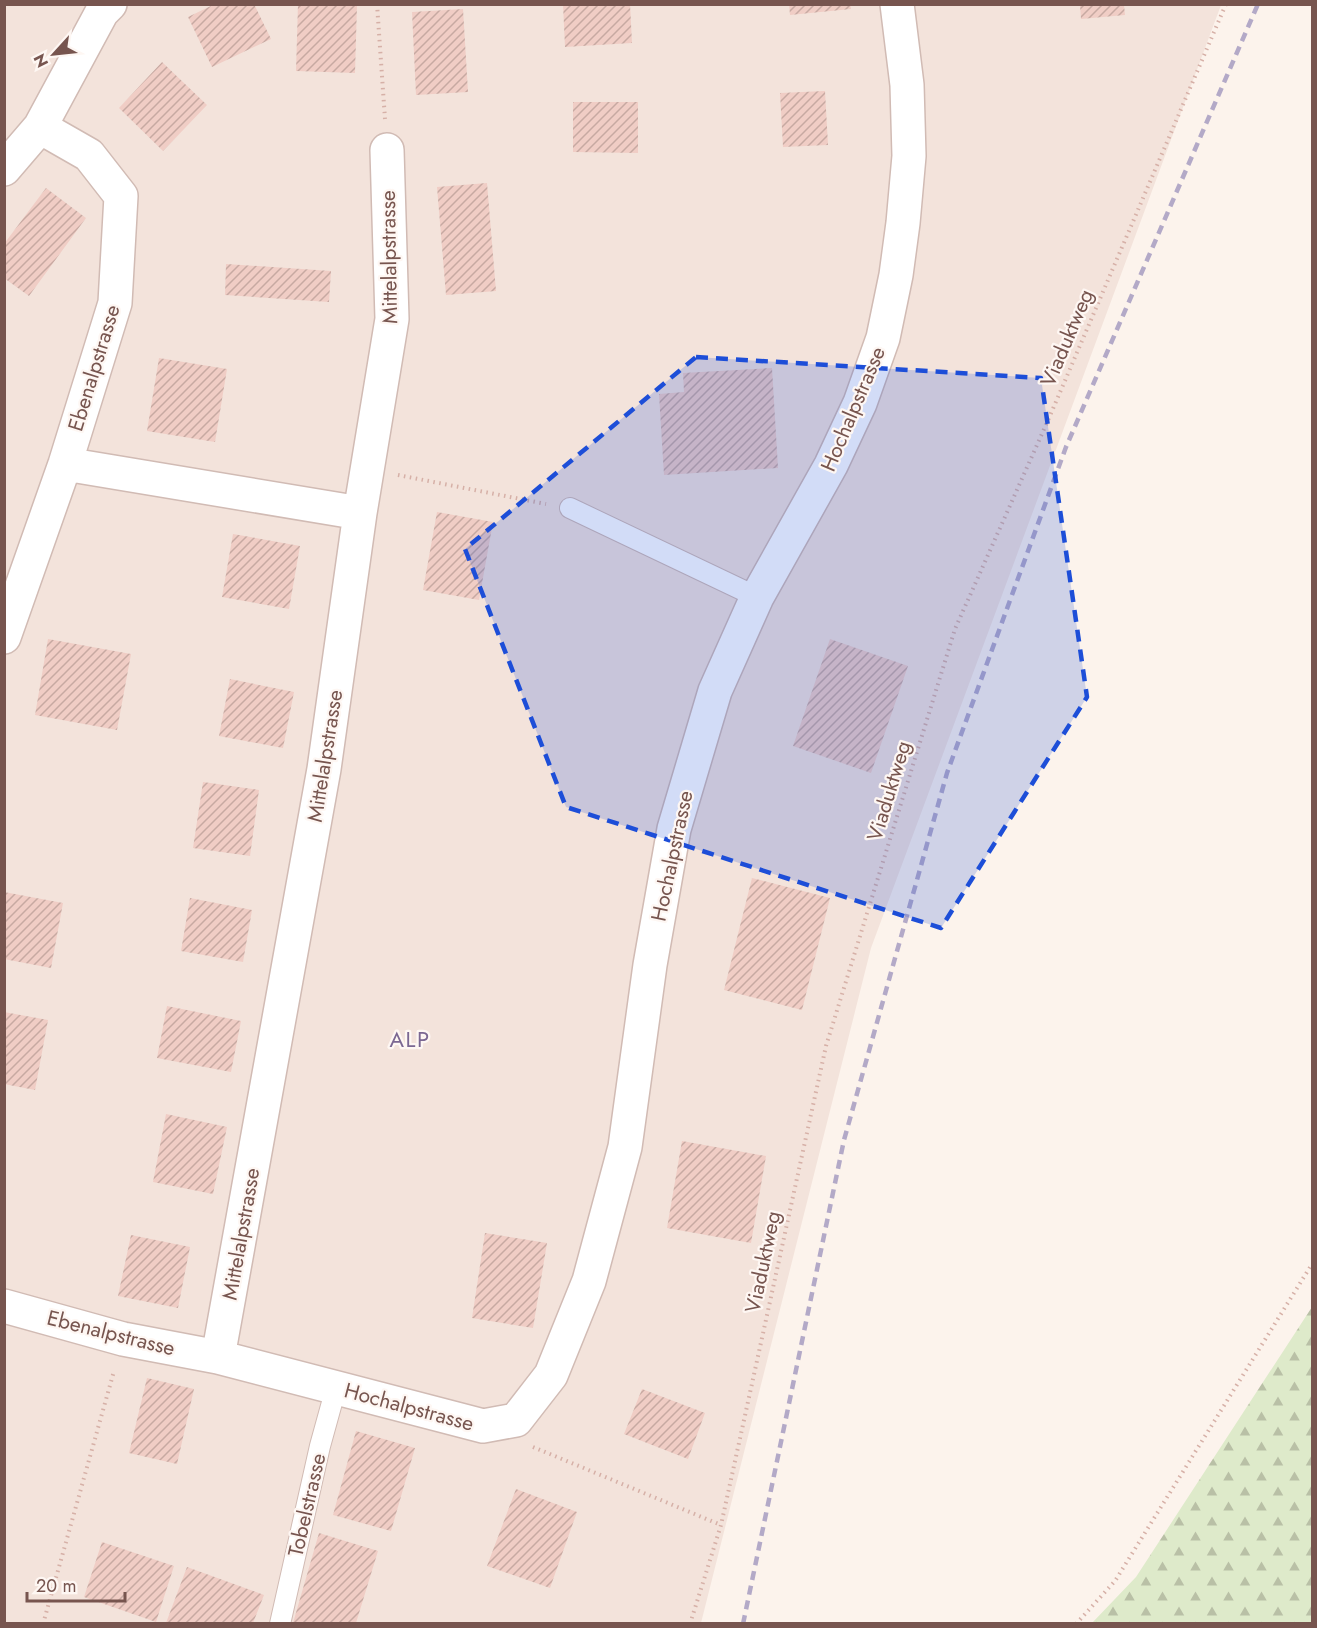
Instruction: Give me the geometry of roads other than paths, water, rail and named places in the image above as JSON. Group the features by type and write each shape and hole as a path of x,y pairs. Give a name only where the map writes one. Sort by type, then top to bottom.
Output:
{"street":[{"path":"4,169 40,127 102,12 110,4"},
{"name":"Hochalpstrasse","path":"218,1357 483,1426 516,1420 551,1375 590,1281 625,1147 650,965 674,829 716,691 757,597 831,465 860,404 883,338 901,244 909,156 907,85 897,4"},
{"name":"Ebenalpstrasse","path":"4,637 65,464 115,303 121,196 89,155 40,127"},
{"name":"Mittelalpstrasse","path":"218,1357 324,768 360,513 392,319 387,150"},
{"path":"65,464 360,513"},
{"name":"Ebenalpstrasse","path":"4,1306 123,1339 218,1357"}],"lane":[{"path":"570,508 757,597"},
{"name":"Tobelstrasse","path":"280,1623 320,1446 336,1388"}],"railway":[{"path":"743,1624 844,1140 947,773 1066,447 1258,4"}],"district":[{"name":"ALP","path":"410,1039"}]}
